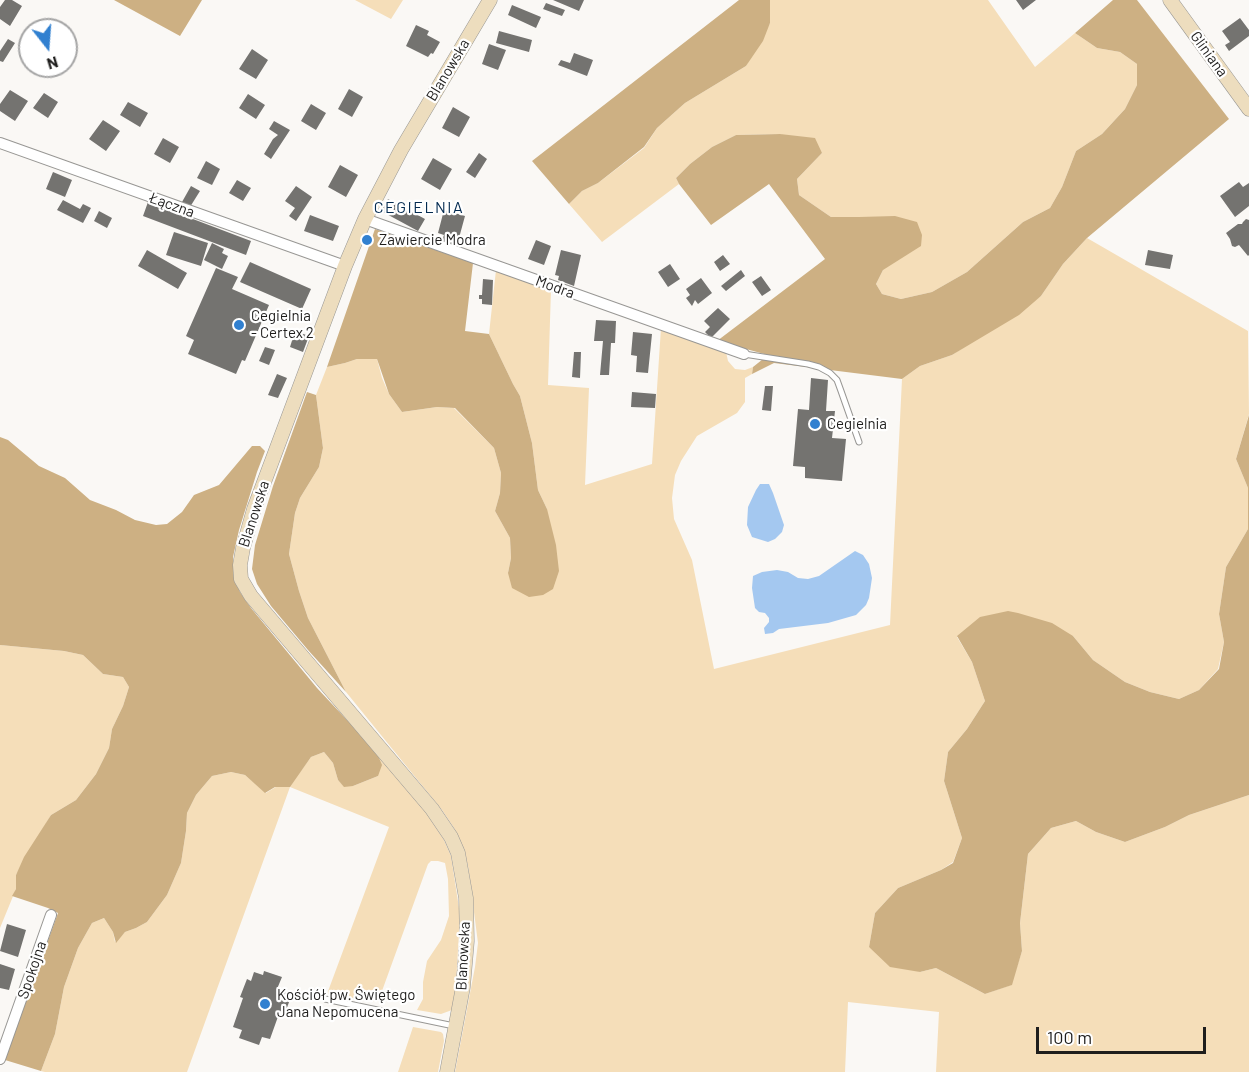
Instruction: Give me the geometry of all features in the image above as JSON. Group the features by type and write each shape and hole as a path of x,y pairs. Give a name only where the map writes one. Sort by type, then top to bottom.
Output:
{"street":[{"name":"Blanowska","path":"447,1072 463,987 466,941 465,898 458,853 451,837 432,809 260,609 241,579 240,565 254,509 345,266 401,150 490,0"},
{"name":"Gliniana","path":"1170,0 1249,109"},
{"name":"Łączna","path":"0,142 345,266"},
{"name":"Modra","path":"366,219 744,354"},
{"name":"Spokojna","path":"0,1059 51,915"}],"lane":[{"path":"744,354 808,364 830,373 837,380 860,442"},
{"path":"325,999 456,1027"}],"shaded area":[{"path":"114,0 202,0 180,36"},
{"path":"355,0 403,0 391,19"},
{"path":"739,0 770,0 770,23 763,41 746,66 685,103 657,128 644,147 598,183 582,191 569,204 532,161"},
{"path":"770,0 988,0 1035,67 1075,33 1097,48 1120,52 1137,64 1137,85 1125,109 1102,134 1076,151 1062,187 1050,208 1023,222 967,272 932,292 901,299 882,294 876,284 883,270 859,218 831,217 799,195 797,179 822,153 780,134 736,135 712,147 676,178 679,184 602,242 569,204 582,191 598,183 644,148 657,128 685,103 746,66 770,23"},
{"path":"1113,0 1137,0 1229,119 1087,238 1063,264 1041,296 1019,315 952,355 920,366 902,379 774,363 752,374 753,367 768,355 717,341 825,259 769,184 711,225 676,178 690,164 712,147 736,135 780,134 815,138 822,153 797,179 799,195 831,217 895,216 917,222 922,235 921,246 883,270 876,284 882,294 901,299 932,292 967,272 1023,222 1050,208 1062,187 1076,151 1102,134 1125,109 1137,85 1137,64 1120,52 1097,48 1075,33"},
{"path":"375,229 473,263 465,331 489,334 520,396 532,443 538,490 547,509 556,545 559,571 553,589 543,595 529,597 512,588 508,573 511,558 510,538 495,511 500,493 501,473 494,448 455,408 437,407 402,412 389,394 377,359 357,359 327,367"},
{"path":"1087,238 1248,331 1249,414 1236,459 1248,488 1248,529 1226,567 1219,614 1224,642 1218,669 1199,690 1179,699 1150,692 1125,682 1093,660 1073,636 957,637 972,662 985,701 967,729 948,752 944,781 962,838 953,862 941,870 898,888 875,913 869,947 920,972 936,968 985,994 1011,985 1022,951 1020,923 1028,854 1051,828 1076,821 1096,832 1125,842 1189,815 1249,795 1249,1072 936,1072 939,1012 848,1002 845,1072 455,1072 478,943 468,866 462,845 442,810 346,692 308,618 289,554 295,513 300,498 319,467 323,448 316,395 327,367 357,359 377,359 389,394 402,412 437,407 454,408 494,448 501,473 500,493 495,511 510,538 511,558 508,573 547,509 538,490 532,443 520,396 489,334 496,270 551,289 548,385 589,388 585,485 652,464 661,328 726,352 728,361 735,369 745,370 753,367 752,374 745,378 745,402 737,413 697,436 681,461 675,475 672,498 674,519 692,560 714,669 890,625 902,379 920,366 952,355 1041,296 1063,264"},
{"path":"307,392 316,395 323,448 319,467 300,498 295,513 289,554 308,618 346,692 271,606 257,584 252,569 255,545 273,486"},
{"path":"1249,415 1249,795 1189,815 1125,842 1096,832 1076,821 1051,828 1028,854 1020,923 1022,951 1012,985 985,994 936,968 920,972 890,967 869,947 875,913 898,888 953,863 962,838 944,781 948,752 967,729 985,701 972,662 957,636 980,617 1008,611 1018,613 1052,623 1073,636 1093,660 1125,682 1150,692 1179,699 1199,690 1219,669 1224,642 1219,614 1226,567 1248,529 1248,488 1236,459"},
{"path":"0,437 8,440 39,466 65,478 90,500 135,520 156,525 167,524 182,512 194,495 219,485 252,446 260,446 265,451 239,530 233,557 234,577 240,592 251,608 317,688 376,751 382,765 378,776 353,786 344,787 338,780 333,763 324,752 311,757 290,787 275,787 265,793 245,775 231,772 212,776 196,795 187,813 181,863 167,895 147,922 125,932 116,943 113,932 104,918 92,923 78,948 64,987 55,1034 41,1071 5,1060 58,913 12,896 16,889 16,875 24,857 51,815 76,800 96,774 109,748 112,729 129,687 123,677 103,674 83,655 0,645"},
{"path":"0,645 83,655 103,674 123,677 129,687 112,729 109,748 96,774 76,800 51,815 16,875 16,889 0,928"},
{"path":"376,751 422,806 444,840 451,856 459,908 455,1000 452,1010 441,1014 417,1010 423,999 427,961 441,940 449,916 445,863 438,861 431,861 428,864 378,1002 327,994 389,827 290,787 187,1072 41,1071 55,1034 64,987 78,948 92,923 104,918 113,932 115,942 125,932 147,922 167,895 181,863 187,813 196,795 212,776 231,772 245,775 266,793 300,772 311,757 324,752 333,763 338,780 344,786 353,786 378,776"},
{"path":"413,1027 443,1034 444,1041 438,1072 398,1072"}],"water":[{"path":"760,484 769,484 784,525 782,532 768,542 752,537 747,525 748,507"},
{"path":"855,551 863,555 869,564 872,578 866,605 856,615 828,623 779,629 765,634 764,628 769,618 755,608 753,576 777,570 788,572 798,578 808,579 819,576"}],"building":[{"path":"5,0 12,0 22,6 10,26 0,19 0,7"},
{"path":"553,0 584,0 579,11"},
{"path":"1016,0 1036,0 1023,10"},
{"path":"546,3 565,10 562,16 543,9"},
{"path":"512,5 541,17 536,28 508,15"},
{"path":"1240,18 1249,30 1249,36 1229,51 1225,45 1230,42 1222,31"},
{"path":"416,25 429,31 427,35 440,42 433,54 431,53 428,57 406,46"},
{"path":"499,31 532,40 529,52 496,43"},
{"path":"8,39 15,43 3,62 0,61 0,51"},
{"path":"489,44 506,50 498,70 482,64"},
{"path":"252,49 268,60 256,79 239,69"},
{"path":"574,53 593,60 587,76 558,65 561,60 570,63"},
{"path":"349,89 363,97 352,117 338,109"},
{"path":"10,90 28,101 15,121 0,111 0,104"},
{"path":"44,93 58,102 48,118 33,108"},
{"path":"248,94 265,105 256,119 239,108"},
{"path":"128,102 148,113 140,127 120,115"},
{"path":"311,104 326,113 316,130 301,121"},
{"path":"453,107 470,117 459,137 442,128"},
{"path":"103,120 120,131 106,151 89,139"},
{"path":"274,121 290,130 271,159 264,154 278,135 269,129"},
{"path":"163,138 179,147 170,163 154,154"},
{"path":"479,153 487,159 475,178 466,172"},
{"path":"433,158 452,169 440,190 421,179"},
{"path":"206,161 220,169 212,185 197,178"},
{"path":"340,165 358,175 346,197 328,187"},
{"path":"53,172 72,180 65,197 46,189"},
{"path":"237,180 251,188 243,201 229,193"},
{"path":"1239,182 1243,187 1249,183 1249,206 1235,217 1220,196"},
{"path":"191,186 200,191 190,207 182,202"},
{"path":"296,186 312,197 296,221 289,216 295,208 285,201"},
{"path":"388,199 425,219 418,231 381,211"},
{"path":"63,200 80,209 83,204 91,208 83,223 57,210"},
{"path":"148,202 251,241 246,255 143,216"},
{"path":"444,210 465,216 459,238 454,237 452,244 442,241 444,235 438,233"},
{"path":"99,211 112,218 107,228 94,221"},
{"path":"310,215 339,226 333,241 304,231"},
{"path":"1246,219 1249,220 1248,256 1239,245 1232,246 1226,233 1238,224 1242,224"},
{"path":"174,232 208,243 201,266 166,255"},
{"path":"536,240 551,246 544,265 528,259"},
{"path":"212,243 224,249 222,253 228,256 222,269 204,260"},
{"path":"147,250 187,273 178,289 138,266"},
{"path":"561,250 581,255 574,286 558,280 559,276 555,275"},
{"path":"1148,250 1173,255 1170,269 1145,265"},
{"path":"723,255 730,264 720,271 714,262"},
{"path":"250,262 311,289 302,309 240,282"},
{"path":"670,264 680,279 668,287 658,272"},
{"path":"216,268 238,277 232,289 269,305 245,361 242,360 236,374 188,354 194,340 186,336"},
{"path":"741,270 745,276 726,291 721,286"},
{"path":"761,276 771,290 762,296 752,282"},
{"path":"701,278 712,293 698,304 695,300 692,306 686,298 690,295 686,289"},
{"path":"483,279 493,280 492,305 482,304 482,299 479,299 479,295 482,295"},
{"path":"718,308 730,319 711,338 705,332 710,327 704,321"},
{"path":"596,320 616,321 615,343 611,343 609,375 600,375 603,341 594,341"},
{"path":"295,331 309,336 303,352 290,347"},
{"path":"633,332 652,334 648,373 636,372 637,356 631,355"},
{"path":"265,347 275,350 269,365 259,361"},
{"path":"574,352 581,352 580,378 572,377"},
{"path":"277,374 287,378 278,398 268,395"},
{"name":"Cegielnia","path":"811,378 828,380 826,411 835,411 832,438 846,439 842,481 805,478 805,467 793,466 798,409 809,410"},
{"path":"765,386 773,386 771,411 762,410"},
{"path":"632,392 656,394 655,408 631,407"},
{"path":"7,924 26,930 18,957 0,951"},
{"path":"0,964 15,969 9,990 0,988"},
{"name":"Kościół pw. Świętego Jana Nepomucena","path":"264,971 282,977 277,989 292,994 285,1013 280,1011 270,1039 262,1037 259,1045 239,1038 242,1030 233,1027 247,979 251,981 254,972 263,975"}],"place":[{"name":"Zawiercie Modra","path":"367,240"},
{"name":"Cegielnia - Certex 2","path":"239,325"},
{"name":"Cegielnia","path":"815,424"},
{"name":"Kościół pw. Świętego Jana Nepomucena","path":"265,1004"}],"district":[{"name":"CEGIELNIA","path":"419,208"}]}
